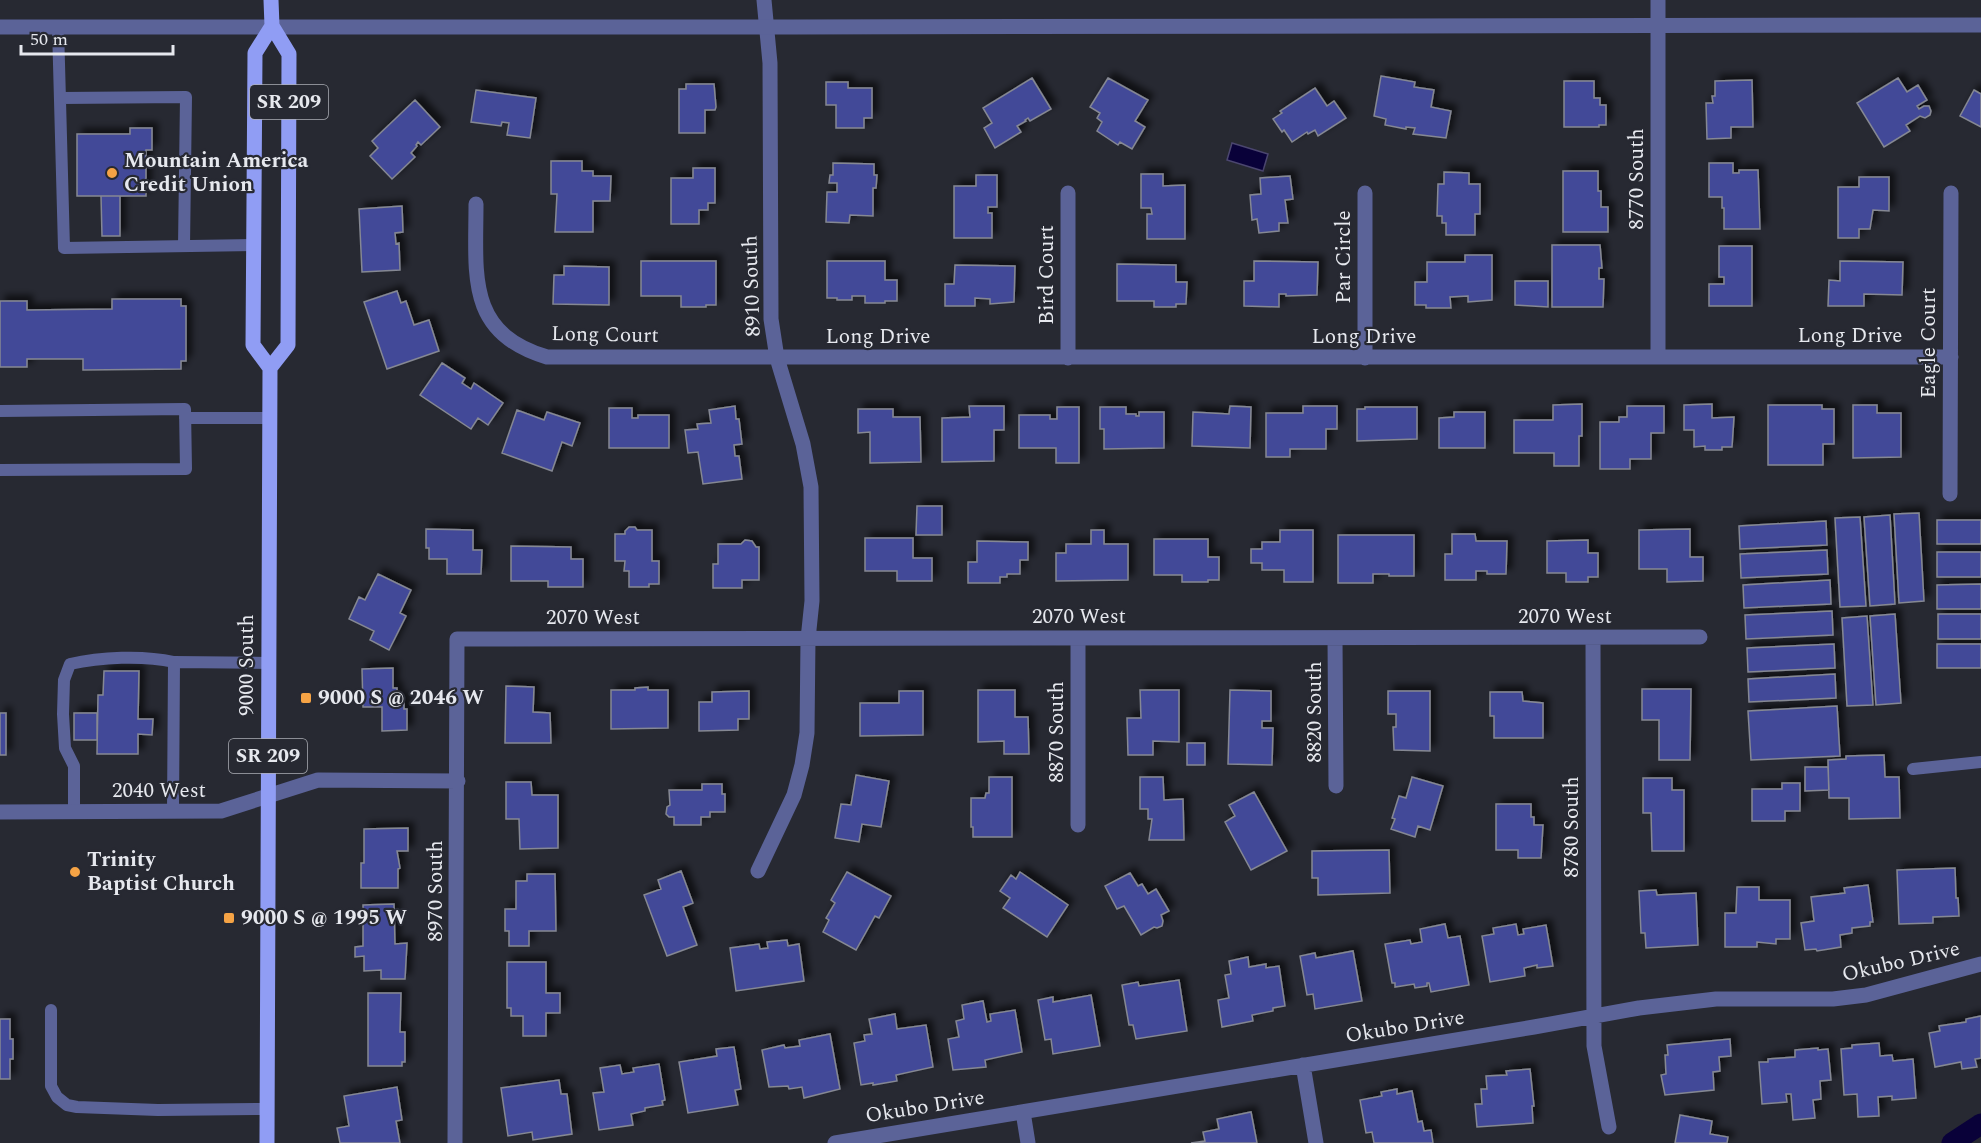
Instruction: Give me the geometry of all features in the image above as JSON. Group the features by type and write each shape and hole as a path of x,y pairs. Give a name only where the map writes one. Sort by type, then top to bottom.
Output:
{"main road":[{"path":"271,0 272,26"},
{"name":"SR 209","path":"272,26 290,54 288,345 270,368 253,345 255,53 272,26"},
{"name":"9000 South","path":"267,1143 270,368"}],"street":[{"name":"8910 South","path":"758,872 794,795 802,765 807,733 808,639 812,601 811,487 803,444 777,358 771,319 770,63 764,0"},
{"name":"8770 South","path":"1658,0 1658,357"},
{"path":"0,27 1981,25"},
{"name":"Bird Court","path":"1068,193 1068,358"},
{"name":"Par Circle","path":"1365,193 1365,358"},
{"name":"Eagle Court","path":"1950,193 1950,494"},
{"name":"Long Court","path":"476,204 477,282 483,307 495,328 510,342 526,351 547,357 575,358 777,358"},
{"name":"Long Drive","path":"777,358 1950,357"},
{"name":"8870 South","path":"1078,638 1078,825"},
{"name":"8820 South","path":"1335,638 1336,786"},
{"name":"8780 South","path":"1593,638 1593,1017 1594,1046 1609,1127"},
{"name":"2070 West","path":"457,639 1700,638"},
{"name":"8970 South","path":"455,1143 457,639"},
{"name":"2040 West","path":"0,813 221,811 318,780 458,781"},
{"name":"Okubo Drive","path":"835,1143 1639,1008 1716,999 1833,999 1855,996 1981,964"},
{"path":"1303,1065 1316,1143"},
{"path":"1023,1112 1028,1143"}],"lane":[{"path":"58,27 64,248 254,245"},
{"path":"61,98 186,97 184,246"},
{"path":"0,411 185,409 186,469 0,470"},
{"path":"185,418 270,418"},
{"path":"74,812 74,766 65,748 63,714 64,680 70,664 86,660 136,658 174,662 268,663"},
{"path":"173,811 174,662"},
{"path":"1913,769 1981,762"},
{"path":"51,1010 51,1086 57,1097 67,1105 158,1110 267,1109"}],"shaded area":[{"path":"1232,143 1268,154 1263,171 1227,160"}],"building":[{"path":"1381,76 1415,82 1414,87 1434,90 1431,107 1451,111 1446,138 1413,134 1415,128 1406,127 1406,129 1385,125 1386,119 1374,116"},
{"path":"1032,78 1051,109 1030,121 1028,118 1025,120 1017,126 1021,132 995,148 984,128 992,123 983,108"},
{"path":"1108,78 1148,100 1135,121 1145,127 1132,149 1120,142 1118,145 1097,131 1102,122 1097,118 1100,113 1090,107"},
{"path":"1898,78 1907,92 1918,85 1927,100 1917,106 1919,109 1929,106 1931,111 1930,115 1925,118 1920,116 1906,125 1910,131 1884,147 1857,103"},
{"path":"1752,80 1753,127 1731,127 1731,138 1707,139 1706,103 1713,103 1715,81"},
{"path":"1564,81 1594,81 1594,98 1600,98 1600,105 1606,105 1606,125 1564,127"},
{"path":"826,82 848,82 848,88 872,88 872,118 864,118 864,128 836,128 836,105 826,105"},
{"path":"686,84 714,84 716,107 715,110 705,110 705,133 679,133 679,89 686,89"},
{"path":"1315,88 1327,106 1334,101 1346,118 1318,136 1315,130 1308,134 1307,132 1292,142 1273,119 1282,113 1280,111"},
{"path":"476,90 536,98 530,138 507,135 509,123 502,122 501,126 471,122"},
{"path":"1974,90 1981,94 1981,127 1960,116"},
{"path":"415,100 440,127 421,145 418,142 411,153 415,157 392,179 370,156 378,148 372,141"},
{"name":"Mountain America Credit Union","path":"130,128 152,128 152,150 146,150 146,196 77,196 77,134 130,134"},
{"path":"551,161 582,161 582,171 593,171 593,176 611,176 610,201 593,201 593,232 555,232 557,194 551,194"},
{"path":"833,163 874,164 874,175 877,175 876,188 873,188 873,216 850,215 849,223 826,222 827,192 837,192 837,183 829,183 830,175 833,175"},
{"path":"1709,163 1733,163 1733,173 1739,173 1739,170 1758,170 1760,229 1724,229 1722,197 1709,197"},
{"path":"693,168 715,168 715,203 708,203 708,210 699,210 699,224 671,224 671,178 693,178"},
{"path":"1563,171 1598,171 1601,207 1608,207 1608,232 1563,232"},
{"path":"1444,172 1469,173 1469,184 1480,184 1480,214 1475,214 1475,235 1446,235 1446,223 1442,223 1442,216 1437,216 1438,184 1444,184"},
{"path":"1141,174 1163,174 1163,186 1185,185 1185,239 1147,239 1147,214 1152,214 1151,208 1141,208"},
{"path":"976,175 997,175 997,207 988,207 988,213 992,213 992,238 954,238 954,186 976,186"},
{"path":"1290,176 1293,199 1285,200 1288,223 1279,223 1279,231 1259,233 1257,219 1252,220 1250,195 1261,194 1260,178"},
{"path":"1859,177 1889,177 1889,211 1873,210 1870,229 1859,229 1859,238 1838,238 1838,187 1859,187"},
{"path":"101,196 120,196 120,236 102,236"},
{"path":"402,206 403,232 395,233 396,244 399,243 400,270 362,272 359,209"},
{"path":"1552,245 1600,245 1602,268 1599,268 1599,279 1604,279 1603,307 1552,307"},
{"path":"1719,246 1752,246 1752,306 1709,306 1709,284 1724,284 1724,277 1719,277"},
{"path":"1465,255 1492,255 1492,300 1468,302 1468,296 1450,297 1451,308 1426,308 1426,305 1415,305 1415,282 1427,282 1427,262 1465,262"},
{"path":"641,261 716,261 716,305 681,307 681,296 641,296"},
{"path":"827,261 885,261 885,280 897,280 897,301 865,303 865,296 852,296 852,300 827,298"},
{"path":"1254,261 1318,262 1317,295 1286,296 1286,294 1279,294 1279,307 1244,306 1244,281 1254,281"},
{"path":"1840,261 1903,262 1902,295 1864,294 1864,306 1828,306 1829,280 1840,281"},
{"path":"1117,264 1176,265 1176,282 1187,282 1186,304 1176,304 1176,307 1154,307 1154,301 1117,301"},
{"path":"955,265 1015,266 1014,302 990,304 990,299 975,298 975,306 945,306 945,284 954,284"},
{"path":"564,266 609,267 609,305 553,304 554,275 564,275"},
{"path":"1515,281 1548,281 1548,307 1515,305"},
{"path":"397,291 401,303 406,301 414,325 429,320 439,351 387,369 364,302"},
{"path":"112,299 181,299 181,306 186,306 186,361 181,361 181,369 83,370 83,359 27,359 27,367 0,367 0,301 27,301 27,310 112,309"},
{"path":"442,363 465,378 462,383 471,389 474,383 503,403 488,425 478,418 471,429 420,395"},
{"path":"1582,404 1579,466 1554,466 1554,453 1514,453 1514,420 1553,420 1553,405"},
{"path":"1712,404 1712,418 1734,417 1732,447 1722,447 1722,450 1705,450 1705,446 1694,447 1694,430 1684,430 1684,405"},
{"path":"1768,405 1822,405 1822,409 1834,409 1834,444 1823,444 1823,465 1768,465"},
{"path":"1853,405 1877,405 1877,413 1901,413 1901,457 1853,458"},
{"path":"735,406 742,444 734,445 735,456 739,456 742,479 703,484 698,452 688,453 685,430 698,429 697,424 711,423 709,410"},
{"path":"969,406 1004,406 1004,430 994,430 994,461 942,462 942,418 970,417"},
{"path":"1230,406 1251,407 1250,448 1192,446 1193,412 1229,414"},
{"path":"1303,406 1337,406 1337,429 1326,429 1326,449 1290,449 1290,457 1266,457 1266,413 1303,413"},
{"path":"1627,406 1664,406 1664,433 1651,433 1651,459 1630,459 1630,469 1600,469 1600,422 1619,422 1619,417 1627,417"},
{"path":"1057,407 1079,407 1079,463 1056,463 1056,448 1019,448 1019,415 1050,415 1050,419 1057,419"},
{"path":"1100,407 1126,407 1126,414 1136,414 1136,416 1139,416 1139,412 1164,412 1164,448 1104,449 1104,429 1100,429"},
{"path":"1365,407 1417,407 1417,439 1357,441 1357,409 1365,409"},
{"path":"609,408 632,408 632,418 638,418 638,415 669,415 669,448 609,448"},
{"path":"858,409 893,409 893,417 920,417 921,462 870,463 870,432 858,433"},
{"path":"517,410 544,420 547,412 580,423 572,446 562,442 552,471 502,453"},
{"path":"1454,412 1485,412 1485,448 1439,448 1439,418 1454,417"},
{"path":"917,506 942,506 942,535 916,535"},
{"path":"1919,513 1924,601 1899,603 1894,514"},
{"path":"1890,515 1895,604 1870,606 1864,517"},
{"path":"1860,517 1866,606 1840,607 1835,518"},
{"path":"1937,520 1981,520 1981,544 1937,544"},
{"path":"1826,521 1827,545 1740,549 1739,526"},
{"path":"629,527 635,527 637,530 652,530 652,561 659,561 659,584 649,584 649,587 629,587 629,571 624,571 625,561 615,561 615,534 625,534"},
{"path":"426,529 473,530 473,550 482,550 481,574 447,574 447,559 429,559 429,548 426,548"},
{"path":"1690,529 1690,557 1703,557 1703,581 1667,582 1667,569 1639,569 1639,530"},
{"path":"1091,530 1104,530 1104,544 1128,544 1128,580 1056,581 1056,553 1066,553 1066,544 1091,544"},
{"path":"1280,530 1313,530 1313,582 1284,582 1284,570 1262,570 1262,563 1251,563 1251,549 1262,549 1262,542 1280,542"},
{"path":"1452,534 1475,534 1476,541 1507,541 1506,574 1487,574 1487,571 1476,571 1476,580 1445,580 1445,554 1452,554"},
{"path":"1338,535 1414,535 1414,576 1373,574 1373,583 1338,583"},
{"path":"865,538 913,538 913,558 932,558 932,581 897,581 897,571 865,571"},
{"path":"1154,539 1208,539 1208,557 1219,557 1219,580 1182,582 1182,575 1154,575"},
{"path":"745,540 752,541 756,547 759,547 759,580 742,580 742,588 713,588 713,564 718,564 718,544 741,544"},
{"path":"1588,540 1588,553 1598,553 1598,577 1588,577 1588,582 1566,582 1566,573 1547,573 1547,541"},
{"path":"977,541 1028,542 1028,560 1020,560 1020,574 1007,574 1007,577 1000,577 1000,583 968,583 968,562 977,562"},
{"path":"511,546 571,547 571,559 583,559 583,587 548,587 548,581 511,581"},
{"path":"1827,550 1828,574 1741,578 1740,554"},
{"path":"1937,552 1981,552 1981,577 1937,577"},
{"path":"378,574 411,590 400,613 406,616 389,650 370,640 374,631 349,619 359,597 365,600"},
{"path":"1830,580 1831,604 1744,608 1743,585"},
{"path":"1981,584 1981,609 1937,609 1937,585"},
{"path":"1832,611 1833,635 1746,639 1745,615"},
{"path":"1895,614 1901,703 1876,705 1870,616"},
{"path":"1938,614 1981,614 1981,639 1938,639"},
{"path":"1867,616 1873,705 1847,706 1842,618"},
{"path":"1834,644 1835,668 1748,672 1747,648"},
{"path":"1937,644 1981,644 1981,668 1937,668"},
{"path":"393,668 393,688 397,688 397,698 404,698 404,709 407,709 407,730 382,731 382,707 363,707 362,669"},
{"path":"104,671 139,671 138,719 153,719 152,735 138,734 138,754 97,754 98,695 103,695"},
{"path":"1835,674 1836,698 1749,702 1748,679"},
{"path":"506,686 534,687 533,712 550,713 551,743 505,743"},
{"path":"648,687 648,690 668,690 668,728 611,729 611,690 635,690 635,688"},
{"path":"1642,689 1691,689 1690,760 1659,760 1659,720 1642,720"},
{"path":"978,690 1015,690 1015,717 1028,717 1029,754 1004,754 1004,741 978,742"},
{"path":"1140,690 1179,690 1179,742 1153,741 1153,755 1128,755 1127,718 1141,718"},
{"path":"1230,690 1271,691 1271,721 1262,721 1262,728 1273,728 1272,765 1228,764"},
{"path":"749,691 749,719 738,719 738,730 699,731 699,702 712,702 712,692"},
{"path":"899,691 923,691 923,735 860,736 860,703 899,703"},
{"path":"1388,691 1430,691 1430,751 1394,750 1393,727 1396,727 1396,714 1388,714"},
{"path":"1490,692 1522,692 1523,701 1543,703 1543,738 1494,738 1494,716 1490,716"},
{"path":"1837,706 1840,756 1751,760 1748,711"},
{"path":"0,713 6,713 6,755 0,755"},
{"path":"74,713 97,713 97,740 74,740"},
{"path":"1187,743 1205,743 1205,765 1187,765"},
{"path":"1884,755 1885,777 1899,777 1900,818 1849,819 1849,798 1829,798 1828,760 1846,759 1846,756"},
{"path":"1805,767 1828,767 1829,790 1805,791"},
{"path":"856,775 889,781 881,827 862,824 859,842 835,838 841,804 851,805"},
{"path":"989,777 1012,777 1012,837 973,837 971,798 985,798 986,793 989,793"},
{"path":"1140,777 1163,777 1164,800 1183,799 1184,840 1149,840 1152,819 1148,819 1148,809 1140,809"},
{"path":"1412,777 1443,786 1430,830 1418,826 1415,837 1391,829 1399,796 1406,798"},
{"path":"1643,778 1672,778 1672,790 1684,790 1684,851 1652,851 1651,813 1643,813"},
{"path":"506,782 531,782 532,795 558,795 558,848 520,849 519,819 506,819"},
{"path":"1782,783 1800,783 1800,811 1785,811 1785,821 1752,821 1752,789 1782,789"},
{"path":"702,784 722,784 722,794 725,794 725,812 710,812 710,817 701,817 701,825 674,825 674,817 666,814 667,807 670,805 669,790 702,790"},
{"path":"1254,792 1287,851 1251,870 1225,822 1235,816 1229,805"},
{"path":"1496,804 1531,804 1531,817 1534,817 1534,825 1543,825 1541,858 1518,858 1518,850 1496,850"},
{"path":"408,828 408,851 397,851 400,868 398,869 398,888 361,888 364,829"},
{"path":"1389,850 1390,893 1318,895 1318,878 1312,878 1312,851"},
{"path":"1955,868 1959,916 1933,917 1933,923 1899,924 1897,870"},
{"path":"681,871 693,903 683,907 697,945 667,956 644,895 661,889 658,880"},
{"path":"847,872 891,896 879,918 875,916 856,950 823,932 829,920 826,918 835,903 831,900"},
{"path":"1020,872 1068,905 1047,937 1003,908 1010,898 1000,891 1011,875 1016,879"},
{"path":"1130,873 1138,886 1142,884 1148,894 1156,889 1169,911 1161,915 1162,926 1154,927 1141,935 1124,906 1117,909 1105,886"},
{"path":"527,874 555,874 556,931 529,931 529,946 509,946 509,931 505,931 505,909 516,909 516,881 527,881"},
{"path":"1868,885 1873,922 1870,922 1870,926 1852,928 1852,933 1840,935 1841,947 1817,951 1816,949 1805,950 1801,923 1814,921 1811,897 1845,893 1844,888"},
{"path":"1737,887 1759,887 1759,900 1790,900 1790,939 1776,939 1776,944 1757,942 1757,947 1725,947 1725,913 1736,913"},
{"path":"1656,890 1657,895 1696,893 1698,945 1646,948 1645,933 1641,933 1639,891"},
{"path":"394,904 395,944 407,943 405,979 381,979 381,970 364,971 364,956 355,957 355,947 363,946 363,905"},
{"path":"1445,924 1448,938 1460,936 1469,985 1431,992 1429,983 1427,986 1415,988 1414,984 1395,987 1395,983 1392,983 1385,944 1410,940 1411,944 1422,942 1420,929"},
{"path":"1516,924 1518,935 1524,934 1523,929 1546,925 1553,966 1537,968 1537,965 1524,968 1525,976 1490,982 1482,936 1494,934 1493,928"},
{"path":"787,940 788,946 799,944 804,981 736,991 730,948 759,944 760,949 768,948 767,942"},
{"path":"1353,951 1362,1001 1315,1009 1313,994 1307,995 1300,956 1315,953 1316,958"},
{"path":"1248,957 1249,967 1266,964 1266,968 1279,966 1285,1006 1252,1015 1253,1021 1222,1027 1218,1000 1229,998 1225,975 1231,974 1229,961"},
{"path":"507,962 546,962 546,993 560,993 560,1013 546,1013 546,1036 523,1036 523,1016 511,1016 511,1008 507,1008"},
{"path":"1179,980 1187,1031 1136,1039 1133,1025 1129,1025 1122,985 1138,982 1139,986"},
{"path":"368,993 401,993 400,1032 405,1032 405,1062 402,1062 402,1066 368,1066"},
{"path":"1091,995 1100,1046 1053,1054 1051,1039 1045,1040 1038,1000 1053,997 1053,1002"},
{"path":"983,1001 987,1022 991,1021 990,1014 1015,1010 1022,1052 985,1060 986,1067 953,1070 948,1039 959,1037 956,1021 964,1019 962,1005"},
{"path":"895,1014 897,1029 926,1025 933,1067 896,1075 897,1081 861,1085 854,1043 865,1041 864,1035 872,1034 869,1019"},
{"path":"1981,1016 1981,1058 1975,1059 1977,1067 1962,1069 1961,1062 1935,1067 1929,1033 1940,1031 1939,1026 1966,1022 1966,1019"},
{"path":"0,1019 10,1019 13,1059 10,1059 10,1079 0,1079"},
{"path":"830,1034 840,1089 804,1098 802,1087 789,1089 788,1086 769,1087 762,1050 784,1045 785,1048 800,1046 799,1040"},
{"path":"1730,1039 1731,1056 1719,1057 1720,1071 1713,1072 1714,1090 1665,1095 1661,1075 1666,1074 1667,1045"},
{"path":"1879,1043 1880,1056 1892,1055 1893,1061 1913,1059 1916,1098 1892,1100 1892,1096 1878,1097 1879,1116 1858,1117 1857,1094 1844,1095 1841,1049 1852,1048 1852,1045"},
{"path":"734,1047 741,1089 735,1090 738,1105 688,1113 679,1062 717,1056 716,1049"},
{"path":"1818,1048 1818,1050 1828,1049 1831,1080 1820,1081 1821,1099 1813,1100 1815,1118 1793,1120 1791,1094 1786,1094 1787,1102 1762,1104 1759,1062 1795,1057 1795,1050"},
{"path":"659,1064 665,1100 662,1101 663,1105 645,1108 645,1111 631,1114 633,1125 599,1130 593,1093 604,1092 600,1068 620,1065 622,1074 634,1072 633,1068"},
{"path":"1530,1069 1534,1106 1532,1106 1533,1123 1477,1127 1475,1104 1482,1104 1481,1089 1487,1089 1486,1076 1507,1075 1506,1071"},
{"path":"559,1080 561,1094 567,1094 572,1134 533,1140 532,1132 508,1136 501,1088"},
{"path":"397,1087 402,1120 396,1121 400,1143 340,1143 337,1128 349,1126 344,1096"},
{"path":"1397,1089 1397,1094 1412,1091 1418,1122 1422,1121 1424,1131 1431,1130 1433,1143 1374,1143 1372,1132 1366,1133 1360,1100 1382,1096 1381,1092"},
{"path":"1251,1112 1257,1143 1191,1143 1205,1141 1203,1132 1219,1129 1217,1119"},
{"path":"1680,1115 1712,1121 1710,1134 1728,1137 1727,1143 1675,1143"}],"waterway":[{"path":"1952,1143 1981,1124"}],"place":[{"name":"Mountain America Credit Union","path":"112,173"},
{"name":"9000 S @ 2046 W","path":"306,698"},
{"name":"Trinity Baptist Church","path":"75,872"},
{"name":"9000 S @ 1995 W","path":"229,918"}]}
